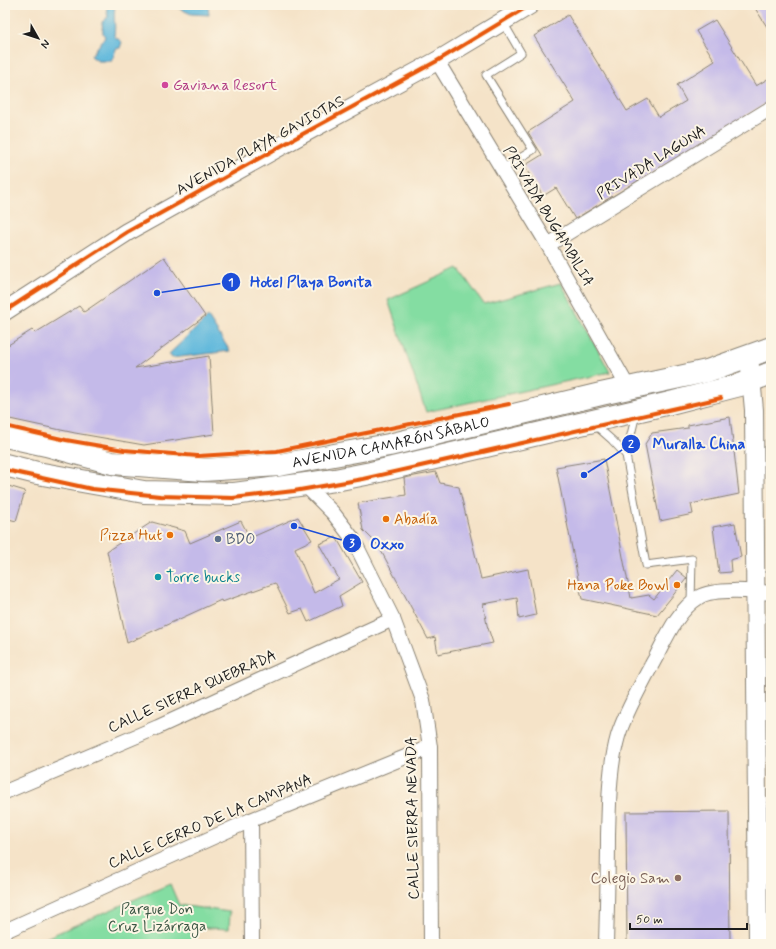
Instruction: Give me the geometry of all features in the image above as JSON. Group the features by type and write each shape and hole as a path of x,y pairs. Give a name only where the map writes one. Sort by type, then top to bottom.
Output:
{"main road":[{"name":"AVENIDA CAMARÓN SÁBALO","path":"5,436 46,445 112,463 203,470 279,465 389,445 707,371 771,348"},
{"name":"AVENIDA CAMARÓN SÁBALO","path":"5,465 37,473 144,492 234,494 371,473 637,410 761,377"}],"street":[{"name":"AVENIDA PLAYA GAVIOTAS","path":"5,311 127,232 299,136 437,62 530,5"},
{"name":"PRIVADA BUGAMBILIA","path":"437,62 548,245 629,389"},
{"name":"PRIVADA LAGUNA","path":"548,245 771,108"},
{"path":"749,356 761,377 754,410 764,592 758,944"},
{"name":"CALLE SIERRA NEVADA","path":"304,484 333,513 353,539 393,619 423,700 430,747 431,944"},
{"path":"606,944 609,797 612,765 618,736 671,628 691,603 700,596 714,593 734,591 764,592"},
{"name":"CALLE SIERRA QUEBRADA","path":"5,792 158,727 393,619"},
{"name":"CALLE CERRO DE LA CAMPANA","path":"5,931 251,820 430,747"},
{"path":"251,820 252,944"}],"lane":[{"path":"502,22 521,53 486,75 533,150 502,169"},
{"path":"637,410 626,455 646,565 692,559 691,603"},
{"path":"590,421 612,440 626,455"}],"green space":[{"path":"458,268 484,304 561,283 610,372 426,412 388,300"},
{"name":"Parque Don Cruz Lizárraga","path":"170,884 179,905 230,912 229,929 191,927 193,944 32,944"}],"water":[{"path":"106,5 115,5 114,36 122,42 120,48 116,49 112,61 98,61 91,56 105,37 102,22 108,17"},
{"path":"172,5 208,5 209,15 191,14"},
{"path":"208,317 230,351 172,358 169,354"}],"building":[{"path":"753,5 771,5 771,33"},
{"path":"568,15 627,111 648,99 659,117 686,101 677,85 715,61 696,31 715,20 756,86 771,77 771,100 575,219 556,188 543,196 524,166 542,155 528,132 575,102 534,36"},
{"path":"164,257 205,316 135,368 209,356 214,434 144,445 75,433 5,418 5,347 32,330 35,333 79,306 84,312"},
{"path":"730,417 739,494 691,504 693,514 660,521 645,444 652,433 688,428 688,425"},
{"path":"604,459 631,598 649,595 654,599 677,570 687,578 657,615 582,599 556,467"},
{"path":"436,472 440,483 459,487 481,579 528,569 536,615 519,619 517,598 483,604 487,625 493,643 438,654 435,637 428,639 378,545 363,530 358,503 406,495 404,478"},
{"path":"5,485 25,491 16,521 5,518"},
{"path":"298,517 312,540 295,548 314,593 339,579 319,544 336,537 362,582 339,596 342,606 308,622 302,609 290,613 275,583 222,602 221,600 127,643 107,551 152,522 185,531 190,543 241,521 250,538"},
{"path":"735,523 741,557 730,560 731,572 719,573 713,527"},
{"name":"Colegio Sam","path":"729,811 730,944 627,944 626,812"}],"cycle path":[{"path":"5,311 127,232 437,61 530,5"},
{"path":"5,470 92,489 160,496 233,498 294,491 363,479 721,398"},
{"path":"5,426 66,440 124,450 198,456 277,451 509,404"}],"place":[{"name":"Gaviana Resort","path":"165,85"},
{"name":"Hotel Playa Bonita","path":"157,293"},
{"name":"Muralla China","path":"584,475"},
{"name":"Abadía","path":"386,519"},
{"name":"Oxxo","path":"294,526"},
{"name":"Pizza Hut","path":"170,535"},
{"name":"BDO","path":"218,539"},
{"name":"Torre bucks","path":"158,577"},
{"name":"Hana Poke Bowl","path":"677,585"},
{"name":"Colegio Sam","path":"678,878"}]}
